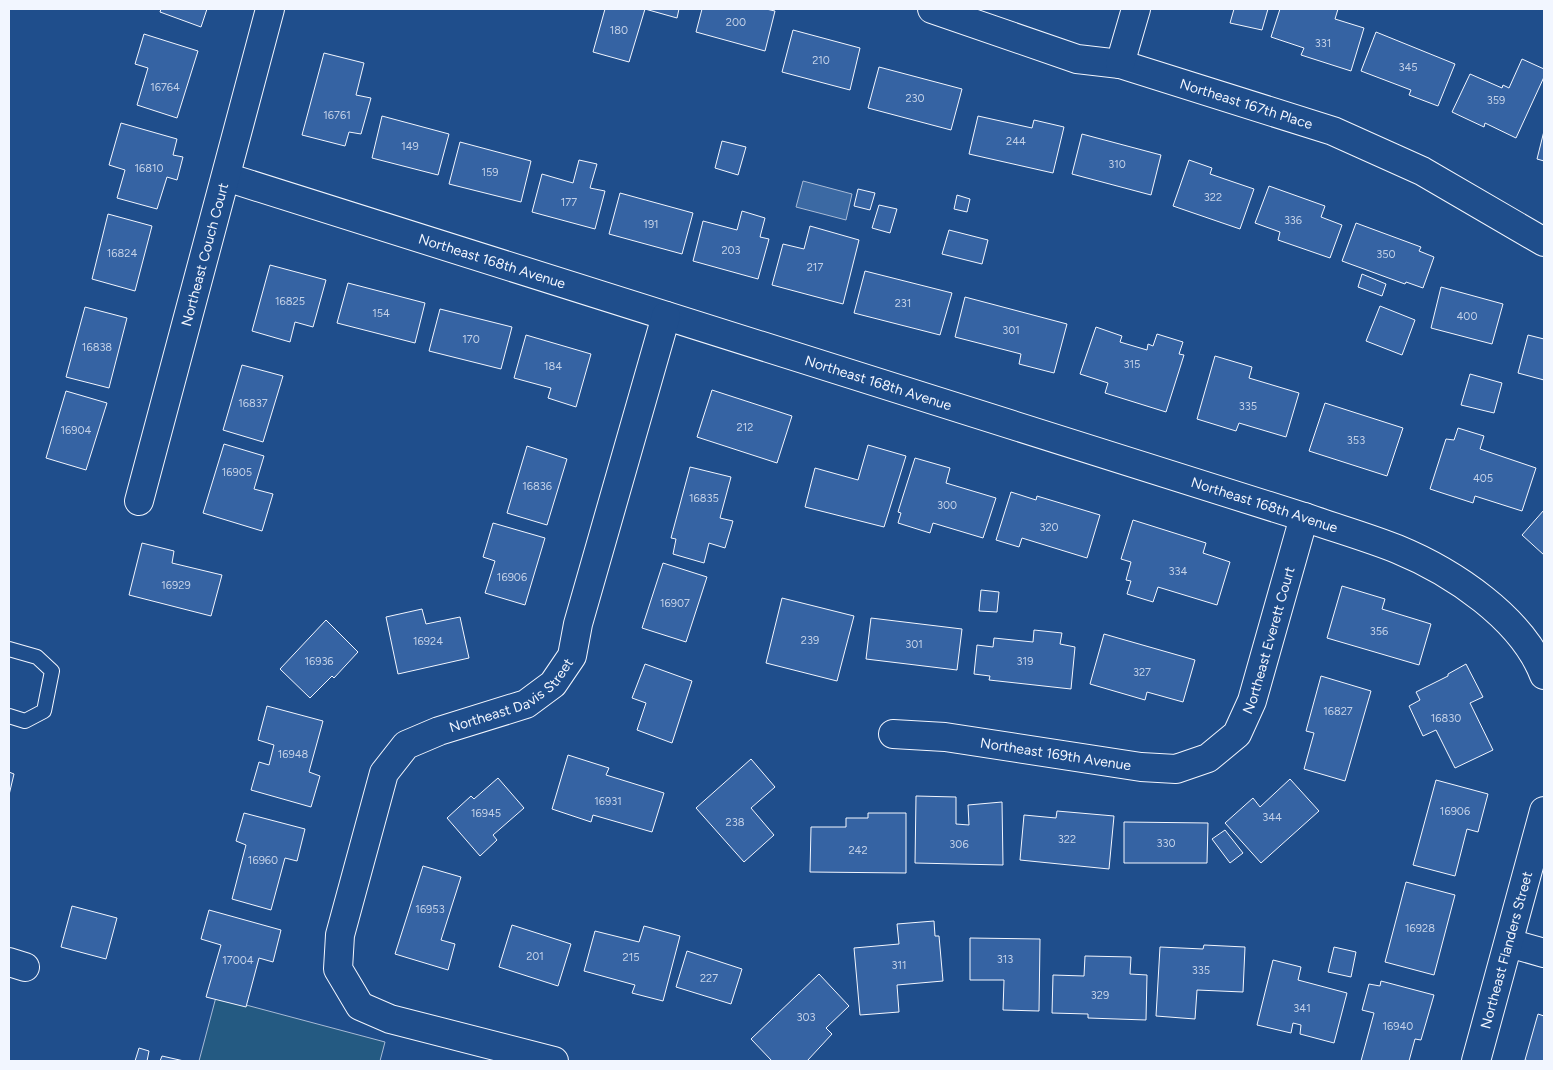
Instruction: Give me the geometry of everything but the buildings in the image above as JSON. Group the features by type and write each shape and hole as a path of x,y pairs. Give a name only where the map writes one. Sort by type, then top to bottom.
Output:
{"street":[{"name":"Northeast Couch Court","path":"139,501 270,9"},
{"name":"Northeast 167th Place","path":"932,9 1077,59 1120,64 1333,132 1422,171 1544,242"},
{"path":"1120,64 1136,9"},
{"name":"Northeast 168th Avenue","path":"226,177 1304,517 1397,549 1424,562 1485,602 1512,624 1539,662 1544,675"},
{"name":"Northeast Davis Street","path":"554,1061 390,1019 360,1006 338,969 340,935 384,773 406,745 439,731 526,704 554,684 572,656 578,624 666,316"},
{"name":"Northeast Everett Court","path":"1216,752 1237,734 1252,701 1304,517"},
{"name":"Northeast 169th Avenue","path":"893,734 945,737 1141,767 1176,769 1208,758 1216,752"},
{"name":"Northeast Flanders Street","path":"1476,1061 1544,811"},
{"path":"1509,943 1544,953"}],"lane":[{"path":"9,649 37,657 52,671 44,711 25,721 9,716"}],"shaded area":[{"path":"803,181 852,194 846,220 796,207"},
{"path":"216,997 385,1042 380,1061 199,1061"}]}
